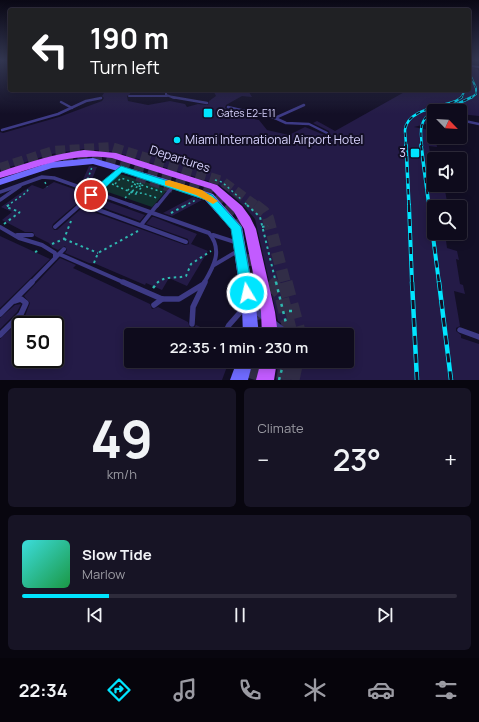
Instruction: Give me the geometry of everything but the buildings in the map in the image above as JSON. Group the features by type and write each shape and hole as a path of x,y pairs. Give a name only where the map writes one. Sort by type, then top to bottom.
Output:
{"main road":[{"name":"Departures","path":"1,180 51,161 106,154 200,182 213,189 246,220 252,234 270,328"},
{"name":"Departures","path":"51,161 97,162 121,168 171,189 213,189"},
{"name":"Departures","path":"213,189 234,224"},
{"path":"234,224 250,328"},
{"path":"264,380 267,368"}],"lane":[{"path":"129,96 166,94 177,99 207,103"},
{"path":"2,130 58,114 86,101 101,98"},
{"path":"61,102 72,108"},
{"path":"275,118 304,105"},
{"path":"228,107 275,118 286,123 308,124 327,133"},
{"path":"467,121 479,124"},
{"path":"97,162 106,154"},
{"path":"55,227 121,168"},
{"path":"0,192 42,177 62,180 235,242"},
{"path":"58,183 62,180"},
{"path":"0,200 26,182"},
{"path":"141,225 171,189"},
{"path":"82,204 186,242"},
{"path":"169,224 173,219"},
{"path":"234,224 246,220"},
{"path":"0,227 17,235 19,238 36,242 50,249 56,255 55,259"},
{"path":"193,232 196,227"},
{"path":"17,235 32,235"},
{"path":"192,324 194,305 214,264 217,245 212,235"},
{"path":"0,314 64,249"},
{"path":"214,264 236,252"},
{"path":"60,254 162,299 179,299 203,284"},
{"path":"0,335 21,314 26,303 21,299 12,302"},
{"path":"154,306 162,299"},
{"path":"227,328 229,324 247,307 280,328"},
{"path":"460,330 479,337"}],"path":[{"path":"114,184 122,178 171,189"},
{"path":"44,180 46,187"},
{"path":"125,198 143,181"},
{"path":"106,182 114,184 135,194 142,193 162,200"},
{"path":"213,189 222,182 260,217 287,328"},
{"path":"134,184 142,187 136,193 132,192 128,190 134,184"},
{"path":"6,222 20,212 6,207 27,192 30,187"},
{"path":"247,206 251,203"},
{"path":"64,239 69,225"},
{"path":"261,227 268,226"},
{"path":"50,245 64,239 98,253"},
{"path":"94,264 98,253 114,243"},
{"path":"152,291 160,279 170,276 177,279 186,276 191,264 217,247"},
{"path":"279,380 282,368"}],"green space":[{"path":"120,174 168,189 152,207 102,190"}],"tunnel":[{"path":"0,168 53,151 111,147 222,181 256,206"},
{"path":"63,159 105,158 207,189 227,206"},
{"path":"137,176 173,188"},
{"path":"226,205 235,213 243,225"},
{"path":"255,205 264,212 268,218 285,283"},
{"path":"249,254 254,283"},
{"path":"254,282 262,328"},
{"path":"270,282 281,294 289,328"},
{"path":"285,282 297,328"},
{"path":"255,380 259,368"},
{"path":"283,380 286,368"},
{"path":"292,380 295,368"}],"railway":[{"path":"471,98 476,94 476,88 472,78"},
{"path":"461,98 464,92"},
{"path":"457,104 472,97"},
{"path":"406,146 405,130 407,123 412,117 418,113 456,101 461,98"},
{"path":"422,146 421,130 423,122 427,117"},
{"path":"406,145 409,206"},
{"path":"421,145 428,200"},
{"path":"409,205 412,283"},
{"path":"433,240 439,283"},
{"path":"412,282 417,380"},
{"path":"439,282 451,380"}],"slow traffic":[{"path":"169,183 208,196 213,201"}],"place":[{"name":"Gates E2-E11","path":"208,113"},
{"name":"Miami International Airport Hotel","path":"177,140"},
{"name":"3","path":"415,153"}],"route":[{"path":"91,195 121,168 209,197 236,227 247,293"}]}
